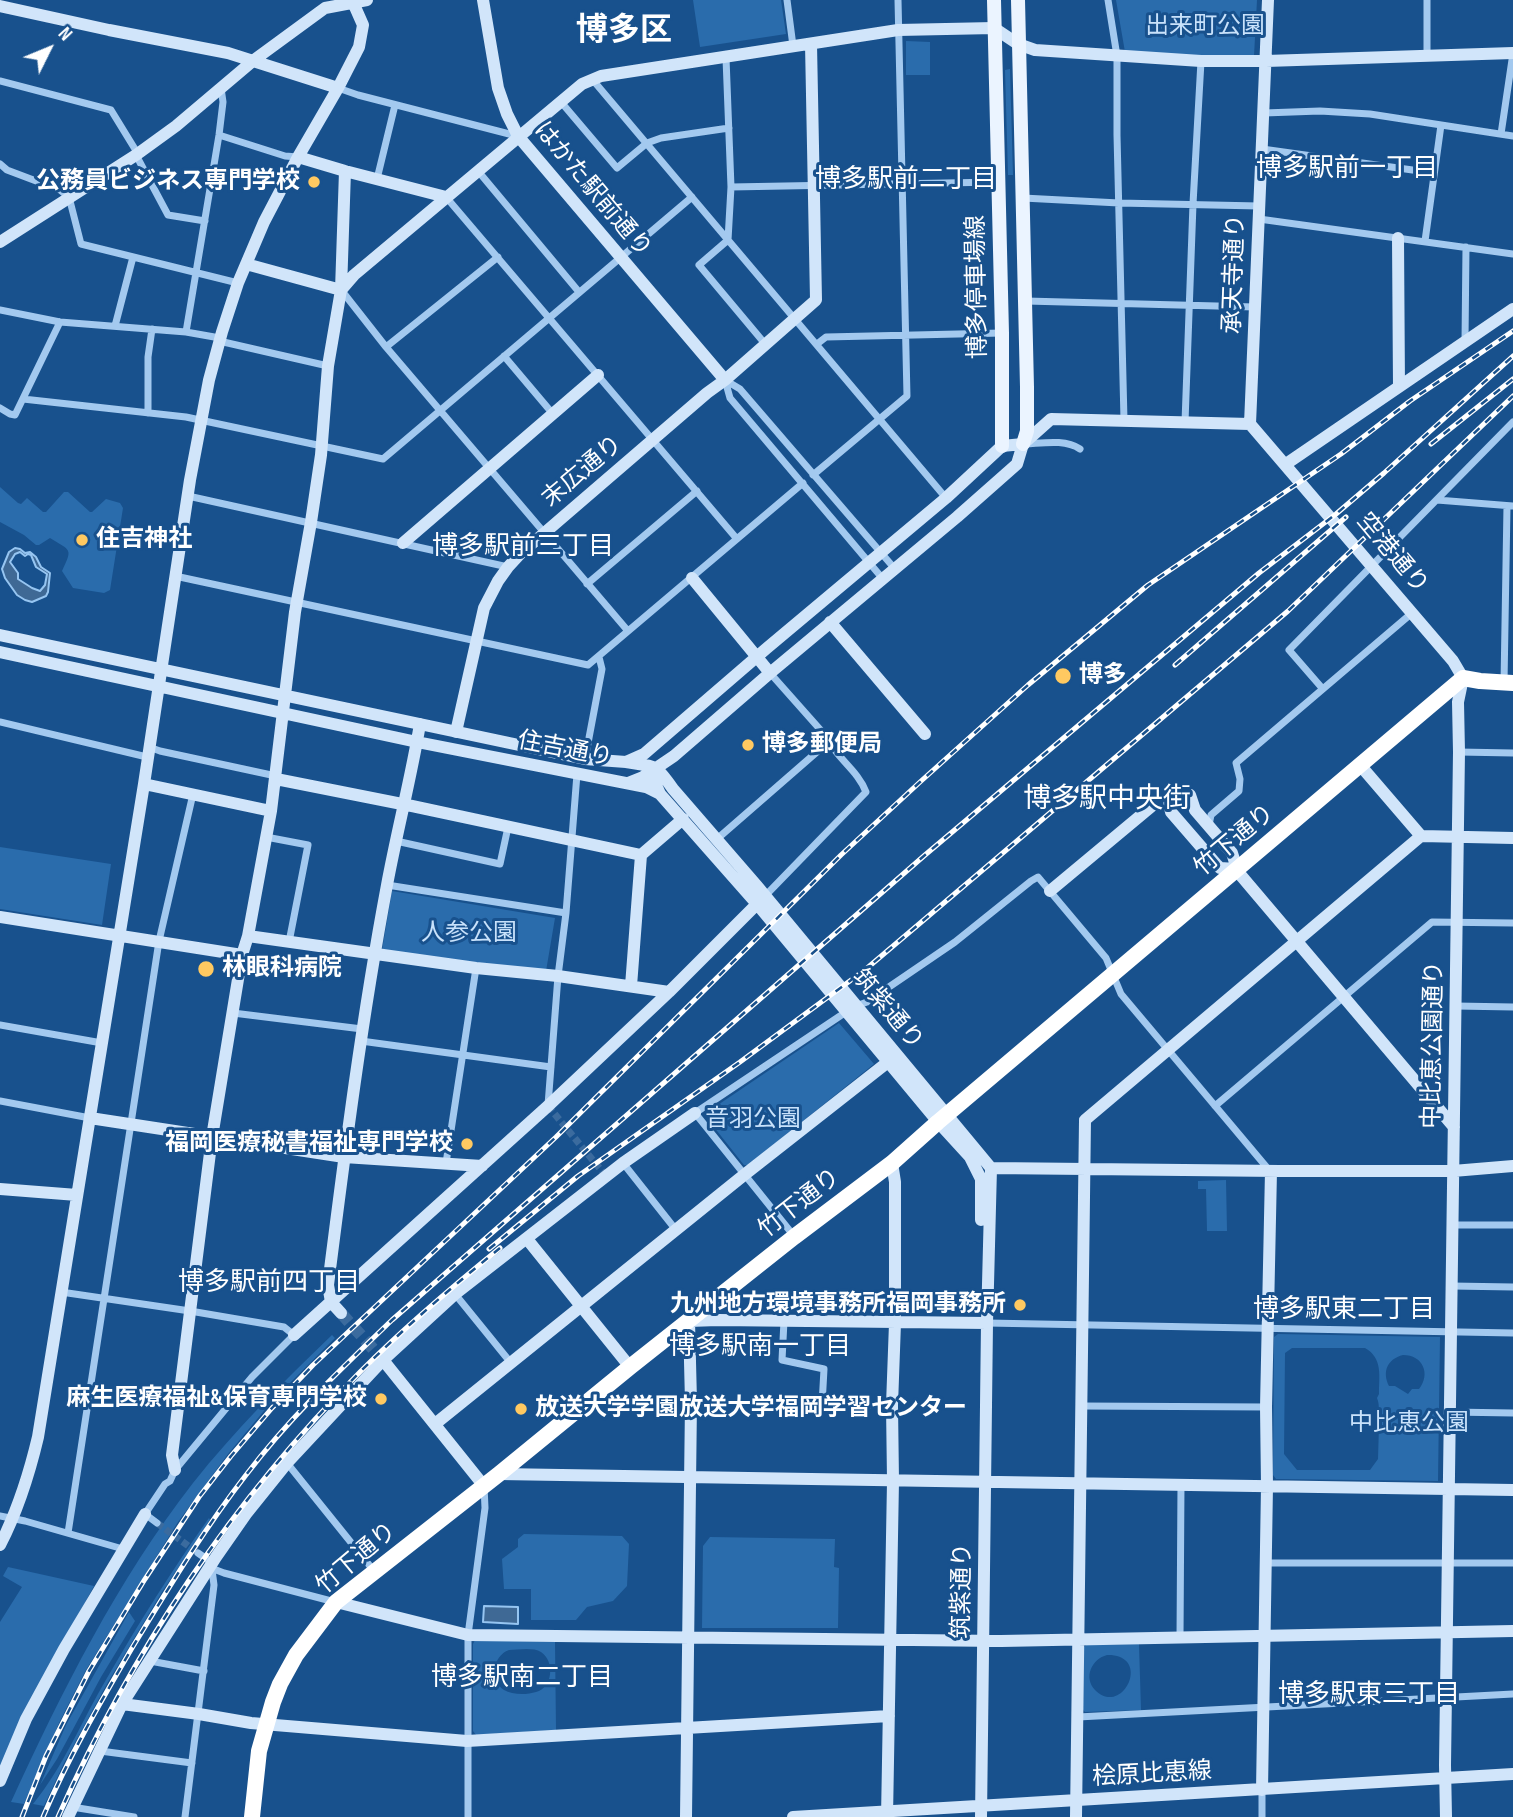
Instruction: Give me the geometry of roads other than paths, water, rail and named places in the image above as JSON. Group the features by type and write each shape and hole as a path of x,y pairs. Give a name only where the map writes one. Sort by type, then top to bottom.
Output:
{"highway":[{"path":"1463,678 1509,683"},
{"name":"竹下通り","path":"252,1817 259,1751 273,1702 288,1669 336,1602 794,1237 892,1163 1463,678"}],"main road":[{"name":"博多停車場線","path":"995,0 1002,446"},
{"name":"博多停車場線","path":"1018,0 1027,431 1023,444"}],"street":[{"name":"はかた駅前通り","path":"483,0 498,88 506,114 518,136 725,380 740,389 895,569"},
{"path":"787,0 793,46"},
{"path":"813,475 906,396 898,0"},
{"path":"1108,0 1117,56 1124,420"},
{"name":"承天寺通り","path":"1250,424 1269,0"},
{"path":"1427,0 1427,55"},
{"path":"0,242 176,126 254,60 325,8 357,1 363,25 359,47 273,203 238,283 219,340 188,495 38,1437 28,1478 6,1518 0,1545"},
{"path":"0,6 229,53 358,95 518,136"},
{"path":"341,290 354,275 582,83 592,79 898,30 994,29 1018,44 1035,50 1201,61 1513,53 1501,134"},
{"name":"末広通り","path":"456,732 484,608 508,567 544,532 816,300 811,44"},
{"path":"726,58 731,187 728,240 699,265 766,345"},
{"path":"1185,422 1201,61"},
{"path":"592,79 946,498"},
{"path":"0,81 111,110 168,215 205,221"},
{"path":"186,332 219,135 223,102 220,87"},
{"path":"561,102 617,168 647,143 661,138 729,128"},
{"path":"377,179 395,105"},
{"path":"1264,113 1321,111 1370,114 1513,136"},
{"path":"1425,241 1441,125"},
{"path":"219,135 285,156 298,157 446,197 737,539"},
{"path":"1262,149 1434,173"},
{"path":"0,163 6,170 60,190 69,197 81,244 238,283"},
{"path":"175,1470 172,1455 212,1137 242,955 248,936 271,811 297,603 322,446 328,366 341,290 345,171"},
{"path":"478,171 579,292"},
{"path":"731,187 998,182"},
{"path":"23,399 201,420 383,458 692,197"},
{"path":"1022,198 1193,204 1259,212 1398,238 1513,254"},
{"path":"1398,238 1399,387"},
{"path":"1465,342 1466,247"},
{"path":"115,326 133,257"},
{"path":"386,347 498,257"},
{"path":"246,264 341,290 386,347 628,631"},
{"path":"1025,301 1255,307"},
{"path":"1286,464 1513,309"},
{"path":"0,310 60,322 186,332 328,366"},
{"path":"0,408 15,415 60,322"},
{"path":"148,413 148,357 152,329"},
{"path":"817,344 826,337 1002,333"},
{"path":"504,356 553,414"},
{"path":"402,543 598,375"},
{"name":"はかた駅前通り","path":"725,380 730,398 883,579"},
{"path":"1023,444 1051,419 1250,424"},
{"path":"1322,688 1289,650 1513,422"},
{"name":"空港通り","path":"1250,424 1453,661 1463,678"},
{"path":"1002,446 1064,443 1073,444 1080,449"},
{"name":"住吉通り","path":"1,642 158,686 417,742 628,783 674,756 895,569 1017,464 1023,444"},
{"name":"住吉通り","path":"1,642 161,669 585,759 626,762 644,754 946,498 1002,446"},
{"path":"175,576 588,665 803,484"},
{"path":"587,584 697,491"},
{"path":"188,495 508,567"},
{"path":"1437,500 1510,506 1509,683"},
{"path":"0,1781 26,1719 123,1549 175,1470 252,1377 669,992 866,792 863,782 830,747 825,734 770,673 692,578"},
{"path":"1209,826 1211,816 1240,790 1236,763 1412,613"},
{"path":"830,622 925,734"},
{"path":"585,759 601,669 599,657"},
{"name":"中比恵公園通り","path":"1447,1817 1458,702 1463,678"},
{"path":"0,722 148,752 160,751 641,856"},
{"path":"341,1313 331,1302 328,1285 344,1157 387,885 420,724"},
{"path":"626,762 652,768 652,749 658,741"},
{"path":"717,839 818,751 830,747"},
{"path":"1459,752 1513,753"},
{"path":"670,784 665,771 674,756"},
{"path":"1360,765 1421,836"},
{"name":"筑紫通り","path":"652,768 670,784 717,839 761,900 942,1118 970,1157 981,1179 982,1320 987,1323"},
{"name":"筑紫通り","path":"652,768 660,794 761,900"},
{"path":"548,1106 577,774"},
{"path":"628,783 660,794"},
{"path":"144,784 271,811"},
{"path":"1236,869 1220,868 1216,864 1171,812 1168,804 1170,797 1183,791 1191,795 1195,810 1232,853 1236,869 1454,1127"},
{"path":"68,1533 159,941 193,794"},
{"path":"1051,891 1152,806"},
{"path":"631,986 641,856 683,819"},
{"path":"396,841 500,864 508,827"},
{"path":"1076,1817 1085,1120 1421,836 1513,838"},
{"path":"265,837 308,845 289,942"},
{"path":"134,1817 70,1812 122,1704 246,1514 287,1463 383,1360 455,1293 623,1164 955,942 1038,877 1106,958 1118,992 1270,1171 1262,1817"},
{"path":"387,885 566,914"},
{"path":"0,917 242,955"},
{"path":"1215,1106 1432,922 1513,923"},
{"path":"248,936 669,992"},
{"path":"446,1163 476,968"},
{"path":"1456,1006 1513,1007"},
{"name":"筑紫通り","path":"852,1009 888,1062 991,1168 981,1812"},
{"path":"233,1013 463,1055 551,1067"},
{"path":"0,1026 102,1043"},
{"path":"435,1424 888,1062"},
{"path":"0,1101 90,1118 344,1157 482,1166"},
{"path":"695,1114 794,1237"},
{"path":"887,1814 895,1323 895,1182 892,1163"},
{"path":"623,1164 676,1230"},
{"path":"991,1168 1453,1171 1513,1166"},
{"path":"0,1189 77,1195"},
{"path":"1453,1225 1513,1226"},
{"path":"527,1239 631,1367"},
{"path":"1452,1286 1513,1287"},
{"path":"61,1292 284,1327 295,1335"},
{"path":"455,1293 511,1363"},
{"path":"686,1817 691,1402 689,1321 987,1323 1513,1333"},
{"path":"783,1321 782,1360 824,1369 822,1405"},
{"path":"383,1360 484,1486 485,1508 468,1635 468,1817"},
{"path":"691,1402 892,1405"},
{"path":"1082,1406 1266,1407"},
{"path":"1451,1412 1513,1413"},
{"path":"287,1463 374,1571"},
{"path":"499,1474 1513,1490"},
{"path":"1180,1637 1181,1484"},
{"path":"145,1514 157,1522"},
{"path":"6,1518 123,1549"},
{"path":"185,1817 214,1585 211,1562 198,1553"},
{"path":"1265,1563 1513,1563"},
{"path":"211,1568 468,1635 983,1641 1513,1631"},
{"path":"150,1661 204,1671"},
{"path":"1078,1717 1513,1694"},
{"path":"122,1704 266,1724 467,1741 889,1716"},
{"path":"100,1751 192,1763"},
{"name":"桧原比恵線","path":"793,1817 981,1812 1076,1801 1513,1774"}],"tunnel":[{"path":"548,1106 606,1176"},
{"path":"341,1313 383,1360"},
{"path":"157,1523 198,1553"}],"railway":[{"path":"22,1817 46,1756 89,1671 145,1579 199,1497 231,1456 313,1365 556,1137 841,855 1028,685 1148,585 1341,454 1410,401 1513,331"},
{"path":"43,1817 108,1689 201,1538 263,1454 335,1376 392,1320 925,855 1259,573 1336,514 1513,356"},
{"path":"1431,444 1513,379"},
{"path":"489,1249 578,1176 866,969 1288,611 1513,396"},
{"path":"1175,665 1346,517"},
{"path":"58,1817 118,1696 152,1638 228,1525 314,1420 361,1371 429,1308 500,1248"}],"place":[{"name":"公務員ビジネス専門学校","path":"314,182"},
{"name":"住吉神社","path":"82,540"},
{"name":"博多","path":"1063,676"},
{"name":"博多郵便局","path":"748,745"},
{"name":"林眼科病院","path":"206,969"},
{"name":"福岡医療秘書福祉専門学校","path":"467,1144"},
{"name":"九州地方環境事務所福岡事務所","path":"1020,1305"},
{"name":"麻生医療福祉&保育専門学校","path":"381,1399"},
{"name":"放送大学学園放送大学福岡学習センター","path":"521,1409"}],"district":[{"name":"博多区","path":"624,32"},
{"name":"博多駅前一丁目","path":"1347,169"},
{"name":"博多駅前二丁目","path":"906,180"},
{"name":"博多駅前三丁目","path":"523,547"},
{"name":"博多駅中央街","path":"1107,800"},
{"name":"博多駅前四丁目","path":"269,1283"},
{"name":"博多駅東二丁目","path":"1344,1310"},
{"name":"博多駅南一丁目","path":"760,1347"},
{"name":"博多駅南二丁目","path":"522,1678"},
{"name":"博多駅東三丁目","path":"1369,1695"}],"park label":[{"name":"出来町公園","path":"1205,27"},
{"name":"人参公園","path":"469,934"},
{"name":"音羽公園","path":"753,1120"},
{"name":"中比恵公園","path":"1409,1424"}]}
